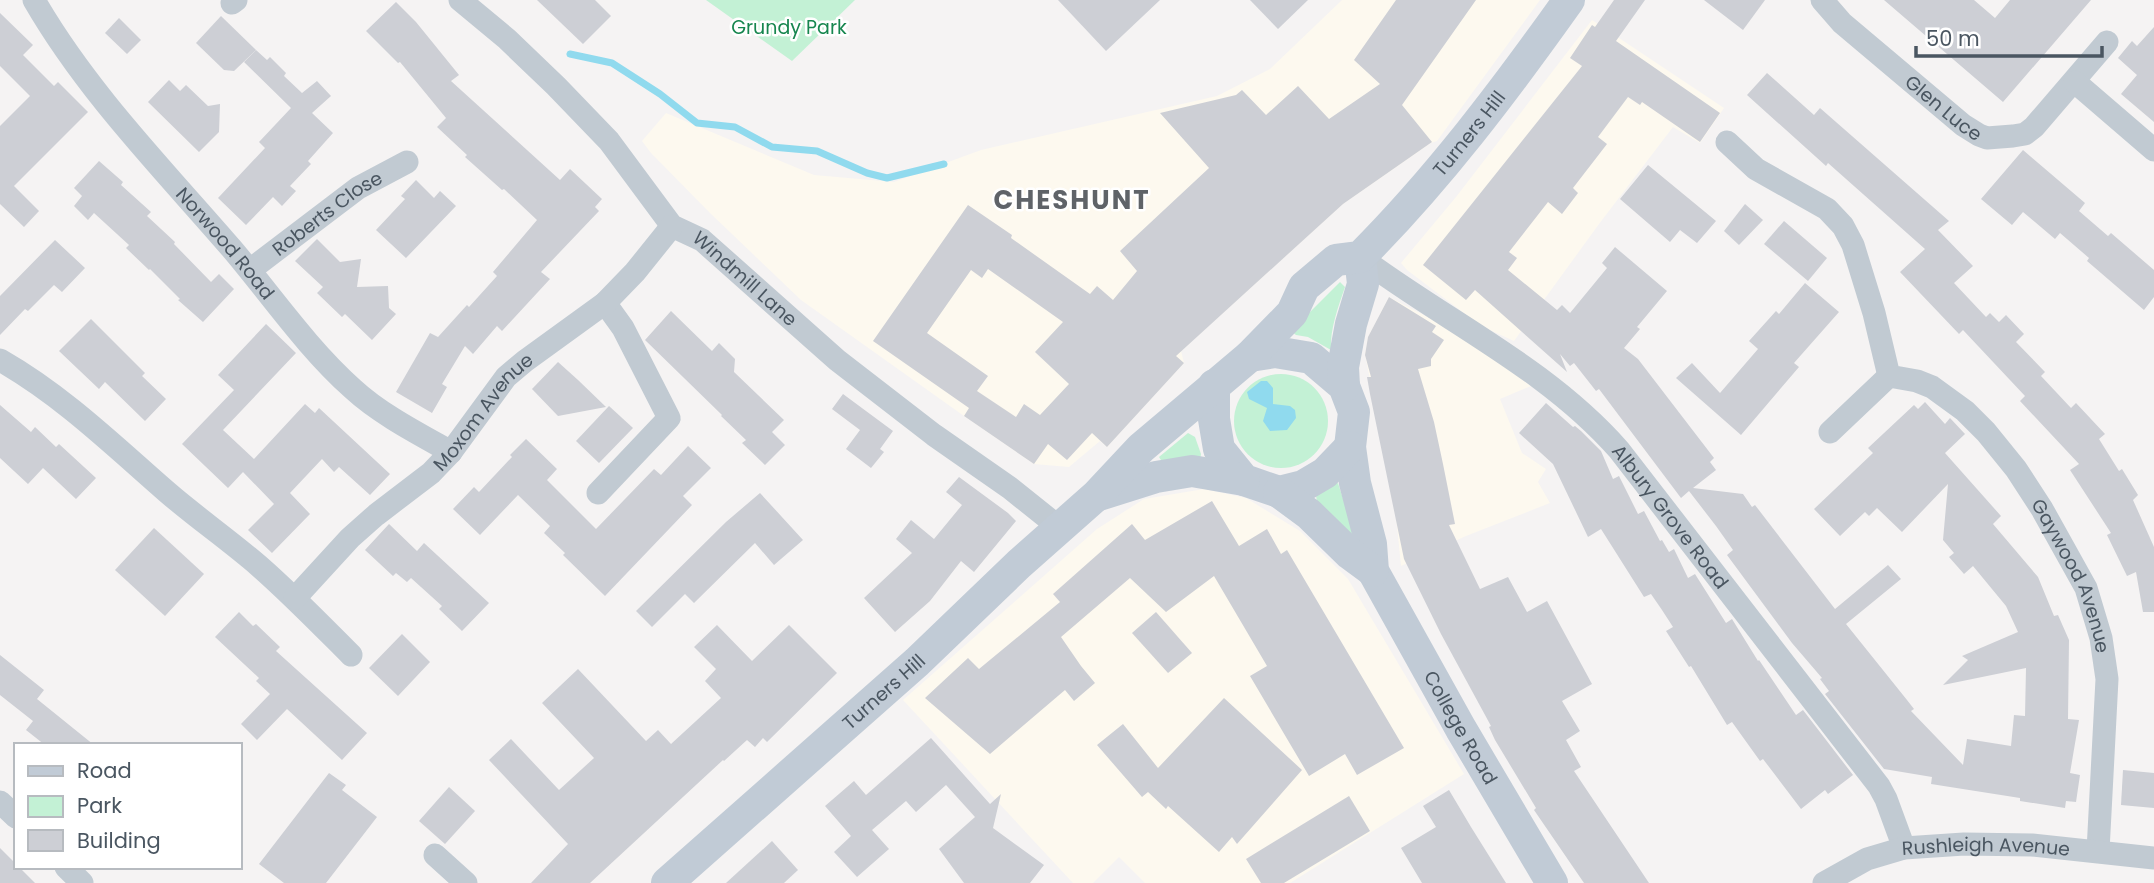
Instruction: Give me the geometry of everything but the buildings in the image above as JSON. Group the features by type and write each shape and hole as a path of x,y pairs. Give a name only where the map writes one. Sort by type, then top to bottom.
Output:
{"main road":[{"name":"Turners Hill","path":"1250,356 1292,313 1304,287 1336,260 1360,257 1432,181 1516,75 1569,0"},
{"path":"1344,386 1311,358 1275,352 1250,356 1214,384 1214,419 1219,449 1244,480 1279,492 1303,486 1325,473 1350,447 1354,412 1344,386 1343,367 1350,324 1363,284 1360,257"},
{"name":"Turners Hill","path":"667,883 917,662 1097,495 1140,447 1214,384"},
{"name":"College Road","path":"1350,447 1355,484 1371,544 1373,571"},
{"name":"Turners Hill","path":"1097,495 1156,477 1192,471 1244,480"},
{"name":"College Road","path":"1279,492 1310,514 1350,554 1373,571 1552,883"}],"street":[{"name":"Norwood Road","path":"34,0 70,54 123,124 250,270 314,349 354,390 450,452"},
{"name":"Windmill Lane","path":"460,0 507,39 609,141 672,226 702,240 836,360 1060,528"},
{"name":"Glen Luce","path":"1822,0 1842,23 1963,125 1987,138 2025,134 2044,118 2107,42"},
{"path":"2075,82 2154,150"},
{"path":"1727,142 1756,169 1826,209 1843,226 1853,245 1889,376 1830,432"},
{"name":"Roberts Close","path":"250,270 358,188 407,162"},
{"name":"Moxom Avenue","path":"295,597 350,538 431,473 506,377 605,303 635,272 672,226"},
{"name":"Albury Grove Road","path":"1360,257 1538,376 1577,406 1602,430 1879,786 1903,848"},
{"path":"598,493 669,418 623,328 605,303"},
{"path":"0,360 30,377 80,414 165,491 295,597 351,655"},
{"name":"Gaywood Avenue","path":"1889,376 1932,387 1965,411 1986,432 2016,469 2086,588 2101,638 2107,679 2098,851"},
{"path":"0,802 14,815"},
{"name":"Rushleigh Avenue","path":"1833,880 1867,859 1903,848 1964,844 2032,845 2154,858"},
{"path":"435,855 466,883"},
{"path":"68,869 82,883"}],"shaded area":[{"path":"1342,0 1540,0 1437,141 1343,204 1181,351 1184,363 1107,447 1100,441 1069,467 1034,464 801,300 710,213 642,141 666,113 814,175 894,182 981,150 1217,96 1270,69"},
{"path":"1592,20 1724,108 1700,143 1673,127 1514,341 1481,326 1401,263 1456,197"},
{"path":"1389,297 1439,323 1531,386 1500,399 1522,453 1546,469 1538,482 1550,503 1466,536 1401,566 1396,516 1365,354 1368,337"},
{"path":"1204,489 1246,498 1300,531 1348,579 1464,774 1290,883 1145,883 1119,857 1093,883 1073,883 903,700 1097,529 1144,499"}],"green space":[{"name":"Grundy Park","path":"706,0 855,0 792,61"},
{"path":"1340,282 1345,287 1333,326 1331,350 1291,331"},
{"path":"1281,374 1299,377 1314,388 1325,403 1328,421 1325,439 1314,454 1299,465 1281,468 1263,465 1248,454 1237,439 1234,421 1237,403 1248,388 1263,377"},
{"path":"1188,433 1195,437 1201,454 1200,460 1163,463 1159,457"},
{"path":"1338,483 1354,533 1349,537 1317,503 1316,495"}],"water":[{"path":"1261,381 1267,381 1273,388 1273,404 1290,406 1295,410 1296,418 1287,430 1270,431 1263,421 1267,408 1249,399 1247,392"}],"waterway":[{"path":"570,54 612,63 660,94 697,123 735,127 772,147 817,151 867,173 887,178 944,164"}],"district":[{"name":"CHESHUNT","path":"1072,200"}]}
